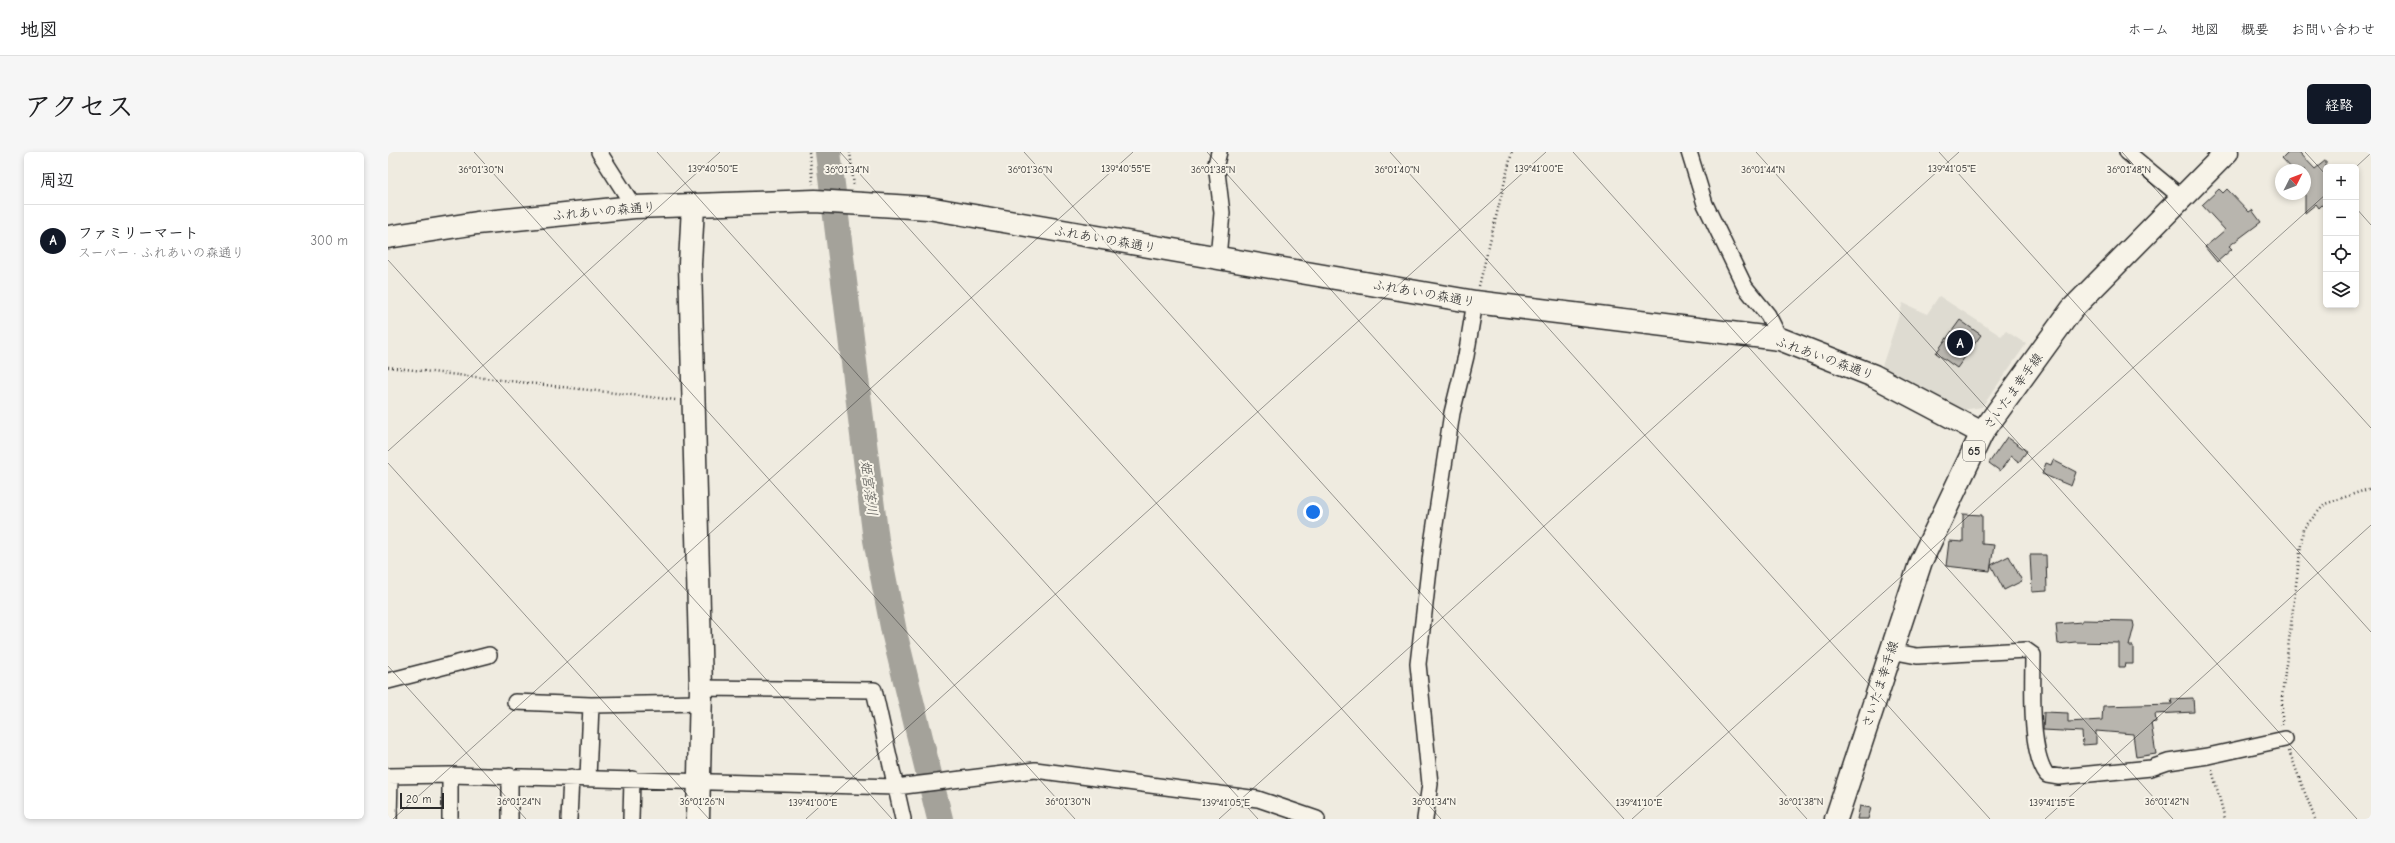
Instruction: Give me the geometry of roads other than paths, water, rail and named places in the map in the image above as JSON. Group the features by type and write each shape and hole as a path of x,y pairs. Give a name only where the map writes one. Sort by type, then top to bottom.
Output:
{"street":[{"path":"598,152 634,207"},
{"path":"1218,258 1222,213 1216,164 1219,152"},
{"path":"1689,152 1704,204 1741,280 1768,315 1780,339"},
{"path":"2127,152 2181,197"},
{"name":"さいたま幸手線","path":"1836,819 1921,561 1982,433 2072,309 2227,152"},
{"name":"ふれあいの森通り","path":"388,237 477,223 634,207 693,206 763,201 818,201 853,202 928,208 1475,302 1780,339 1874,376 1982,433"},
{"path":"693,206 690,264 701,696 698,819"},
{"path":"1425,819 1430,784 1418,664 1432,544 1452,413 1466,356 1475,302"},
{"path":"1891,651 1917,656 2026,650 2033,655 2032,709 2040,766 2047,775 2059,777 2151,768 2168,762 2208,756 2285,739"},
{"path":"388,681 489,655"},
{"path":"515,702 591,705 701,696 874,690 901,785 903,819"},
{"path":"588,778 591,705"},
{"path":"389,819 389,776 450,775 571,777 901,785 1035,770 1258,799 1317,819"},
{"path":"450,775 450,819"},
{"path":"510,776 510,819"},
{"path":"570,819 571,777"},
{"path":"631,819 632,779"}],"waterway":[{"name":"姫宮落川","path":"828,152 876,540 894,632 940,819"}],"place":[{"name":"ファミリーマート","path":"1960,343"}]}
